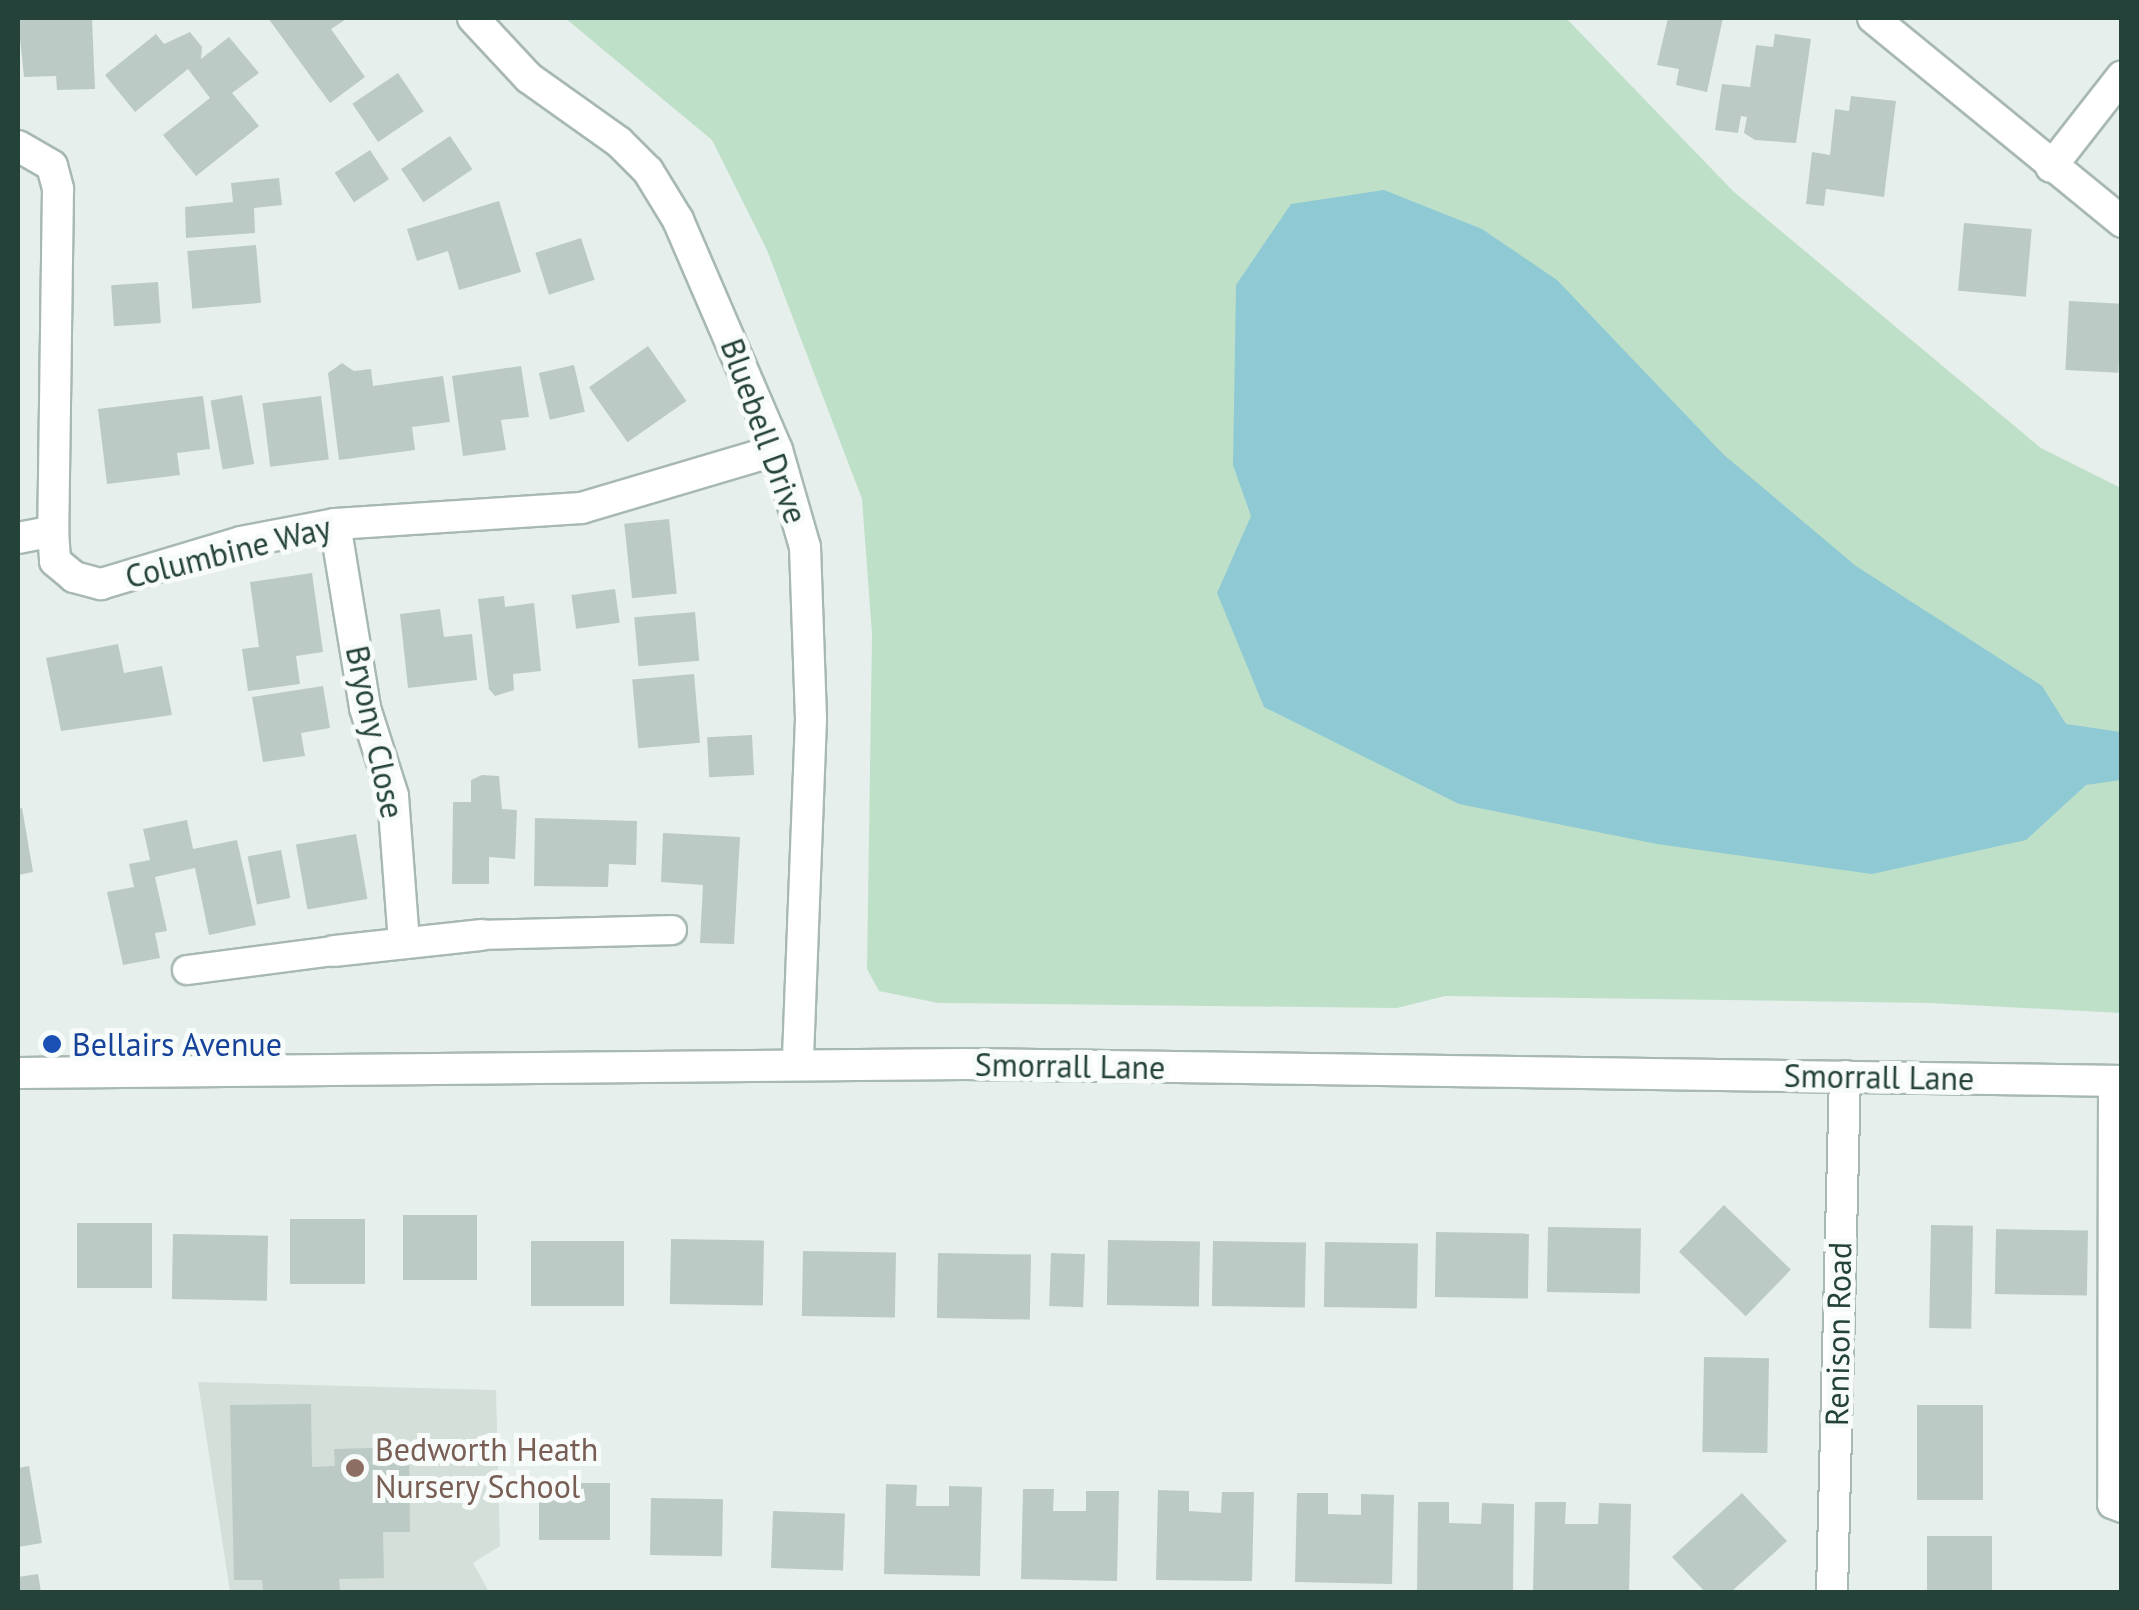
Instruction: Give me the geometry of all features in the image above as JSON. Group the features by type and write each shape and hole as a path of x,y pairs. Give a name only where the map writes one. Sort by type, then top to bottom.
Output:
{"street":[{"name":"Bluebell Drive","path":"473,18 529,78 619,142 648,171 685,236 777,450 805,547 811,718 798,1064"},
{"path":"1873,18 2122,222"},
{"path":"2051,166 2122,76"},
{"name":"Columbine Way","path":"18,146 52,166 58,189 53,531 55,561 74,578 102,584 241,542 335,524 582,508 777,450"},
{"name":"Bryony Close","path":"335,524 366,708 393,796 404,942"},
{"path":"18,538 53,531"},
{"path":"334,951 481,935"},
{"name":"Smorrall Lane","path":"18,1072 798,1064 2117,1081"},
{"name":"Renison Road","path":"1832,1592 1845,1076"}],"lane":[{"path":"481,935 672,930"},
{"path":"187,970 334,951"},
{"path":"2117,1081 2112,1504 2122,1508"}],"shaded area":[{"name":"Bedworth Heath Nursery School","path":"198,1382 496,1390 500,1546 473,1563 489,1592 230,1592"}],"green space":[{"path":"565,18 1566,18 1733,191 2041,448 2121,488 2121,1013 1930,1003 1445,996 1397,1008 938,1003 879,991 867,969 872,634 862,499 767,250 712,140"}],"water":[{"path":"1384,190 1482,229 1557,280 1724,455 1856,566 2042,686 2066,724 2121,732 2121,780 2086,785 2026,840 1872,874 1657,844 1459,804 1264,707 1217,593 1251,516 1233,465 1236,285 1291,204"}],"building":[{"path":"18,18 92,18 95,89 57,90 56,76 24,77"},
{"path":"268,18 348,18 331,29 365,77 330,103"},
{"path":"1668,18 1723,18 1707,92 1676,85 1679,69 1657,65"},
{"path":"190,32 202,47 201,59 229,37 259,73 232,93 259,126 196,176 163,135 210,98 188,69 135,112 105,75 156,34 164,44"},
{"path":"1775,34 1811,39 1796,143 1755,140 1744,133 1747,117 1741,116 1738,133 1715,130 1722,84 1750,87 1756,45 1773,47"},
{"path":"398,73 424,111 378,142 352,104"},
{"path":"1851,96 1896,101 1884,197 1826,189 1824,206 1806,204 1812,152 1830,155 1835,109 1849,111"},
{"path":"450,136 472,169 423,202 401,169"},
{"path":"370,150 389,179 354,202 335,173"},
{"path":"279,178 282,205 254,208 255,233 186,238 185,207 233,202 231,183"},
{"path":"499,201 521,272 459,290 448,251 417,261 407,229"},
{"path":"1964,223 2032,229 2026,297 1958,291"},
{"path":"581,238 595,280 549,295 535,253"},
{"path":"256,245 261,303 192,309 187,251"},
{"path":"158,282 161,323 114,326 111,285"},
{"path":"2069,301 2122,304 2118,373 2065,370"},
{"path":"648,346 686,401 627,442 589,387"},
{"path":"342,363 354,371 371,369 373,386 443,376 450,422 412,427 415,450 339,460 328,373"},
{"path":"574,365 585,412 550,420 539,373"},
{"path":"521,366 529,417 501,420 506,450 463,456 452,376"},
{"path":"242,395 254,464 223,469 210,401"},
{"path":"203,396 210,449 177,453 180,475 107,484 98,409"},
{"path":"321,396 329,460 270,467 262,403"},
{"path":"669,519 677,594 632,598 624,524"},
{"path":"312,573 323,652 296,656 300,684 248,691 242,649 259,647 250,582"},
{"path":"615,589 620,623 576,629 571,595"},
{"path":"504,596 505,607 534,603 541,671 513,674 514,690 495,696 489,689 478,599"},
{"path":"440,609 444,637 472,634 477,680 408,688 400,614"},
{"path":"695,612 699,661 639,666 634,617"},
{"path":"118,644 124,673 162,666 172,715 61,731 46,658"},
{"path":"694,674 700,743 638,748 632,679"},
{"path":"323,686 330,728 301,733 305,756 263,762 252,697"},
{"path":"752,735 754,775 709,777 707,737"},
{"path":"482,775 499,776 502,809 517,810 515,859 489,857 489,884 452,884 453,802 471,802 471,780"},
{"path":"22,808 33,872 18,875 18,809"},
{"path":"535,818 637,821 636,865 609,864 608,887 534,886"},
{"path":"187,820 193,849 237,840 256,925 209,935 195,868 155,877 167,931 155,933 160,958 123,965 107,892 134,887 129,864 150,860 143,829"},
{"path":"663,833 740,837 734,944 700,943 703,885 661,882"},
{"path":"356,834 367,899 307,910 296,845"},
{"path":"281,850 290,898 257,905 248,856"},
{"path":"1724,1205 1791,1270 1746,1316 1679,1252"},
{"path":"403,1215 477,1215 477,1280 403,1280"},
{"path":"290,1219 365,1219 365,1284 290,1284"},
{"path":"77,1223 152,1223 152,1288 77,1288"},
{"path":"1931,1225 1973,1226 1971,1329 1929,1328"},
{"path":"1548,1227 1641,1229 1640,1294 1547,1292"},
{"path":"1996,1229 2088,1231 2087,1296 1995,1294"},
{"path":"1436,1232 1529,1234 1528,1299 1435,1297"},
{"path":"173,1234 268,1236 267,1301 172,1299"},
{"path":"671,1239 764,1241 763,1306 670,1304"},
{"path":"1108,1240 1200,1242 1199,1307 1107,1305"},
{"path":"531,1241 624,1241 624,1306 531,1306"},
{"path":"1213,1241 1306,1243 1305,1308 1212,1306"},
{"path":"1325,1242 1418,1244 1417,1309 1324,1307"},
{"path":"803,1251 896,1253 895,1318 802,1316"},
{"path":"938,1253 1031,1255 1030,1320 937,1318"},
{"path":"1051,1253 1085,1254 1083,1307 1049,1306"},
{"path":"1704,1357 1769,1358 1767,1453 1702,1452"},
{"path":"311,1404 312,1467 335,1466 334,1449 409,1447 410,1532 383,1532 384,1578 339,1579 340,1592 263,1592 262,1580 234,1580 230,1405"},
{"path":"1917,1405 1983,1405 1983,1500 1917,1500"},
{"path":"29,1466 42,1543 18,1547 18,1468"},
{"path":"539,1483 610,1483 610,1540 539,1540"},
{"path":"886,1484 917,1485 916,1506 949,1506 949,1486 982,1487 980,1576 884,1574"},
{"path":"1023,1489 1054,1489 1053,1511 1086,1511 1086,1491 1119,1491 1117,1581 1021,1579"},
{"path":"1158,1490 1189,1491 1189,1511 1221,1513 1222,1492 1254,1492 1252,1581 1156,1580"},
{"path":"1297,1493 1328,1493 1328,1514 1361,1515 1361,1494 1394,1495 1392,1584 1295,1582"},
{"path":"1742,1493 1787,1541 1731,1592 1705,1592 1672,1557"},
{"path":"651,1498 723,1499 722,1556 650,1555"},
{"path":"1418,1502 1449,1502 1449,1523 1481,1524 1482,1503 1514,1504 1513,1592 1417,1592"},
{"path":"1535,1502 1566,1502 1565,1524 1598,1524 1599,1503 1631,1504 1629,1592 1533,1591"},
{"path":"773,1511 845,1514 843,1570 771,1568"},
{"path":"1927,1536 1992,1536 1992,1592 1927,1592"},
{"path":"38,1574 41,1592 18,1592 18,1577"}],"place":[{"name":"Bellairs Avenue","path":"52,1044"},
{"name":"Bedworth Heath Nursery School","path":"355,1468"}]}
